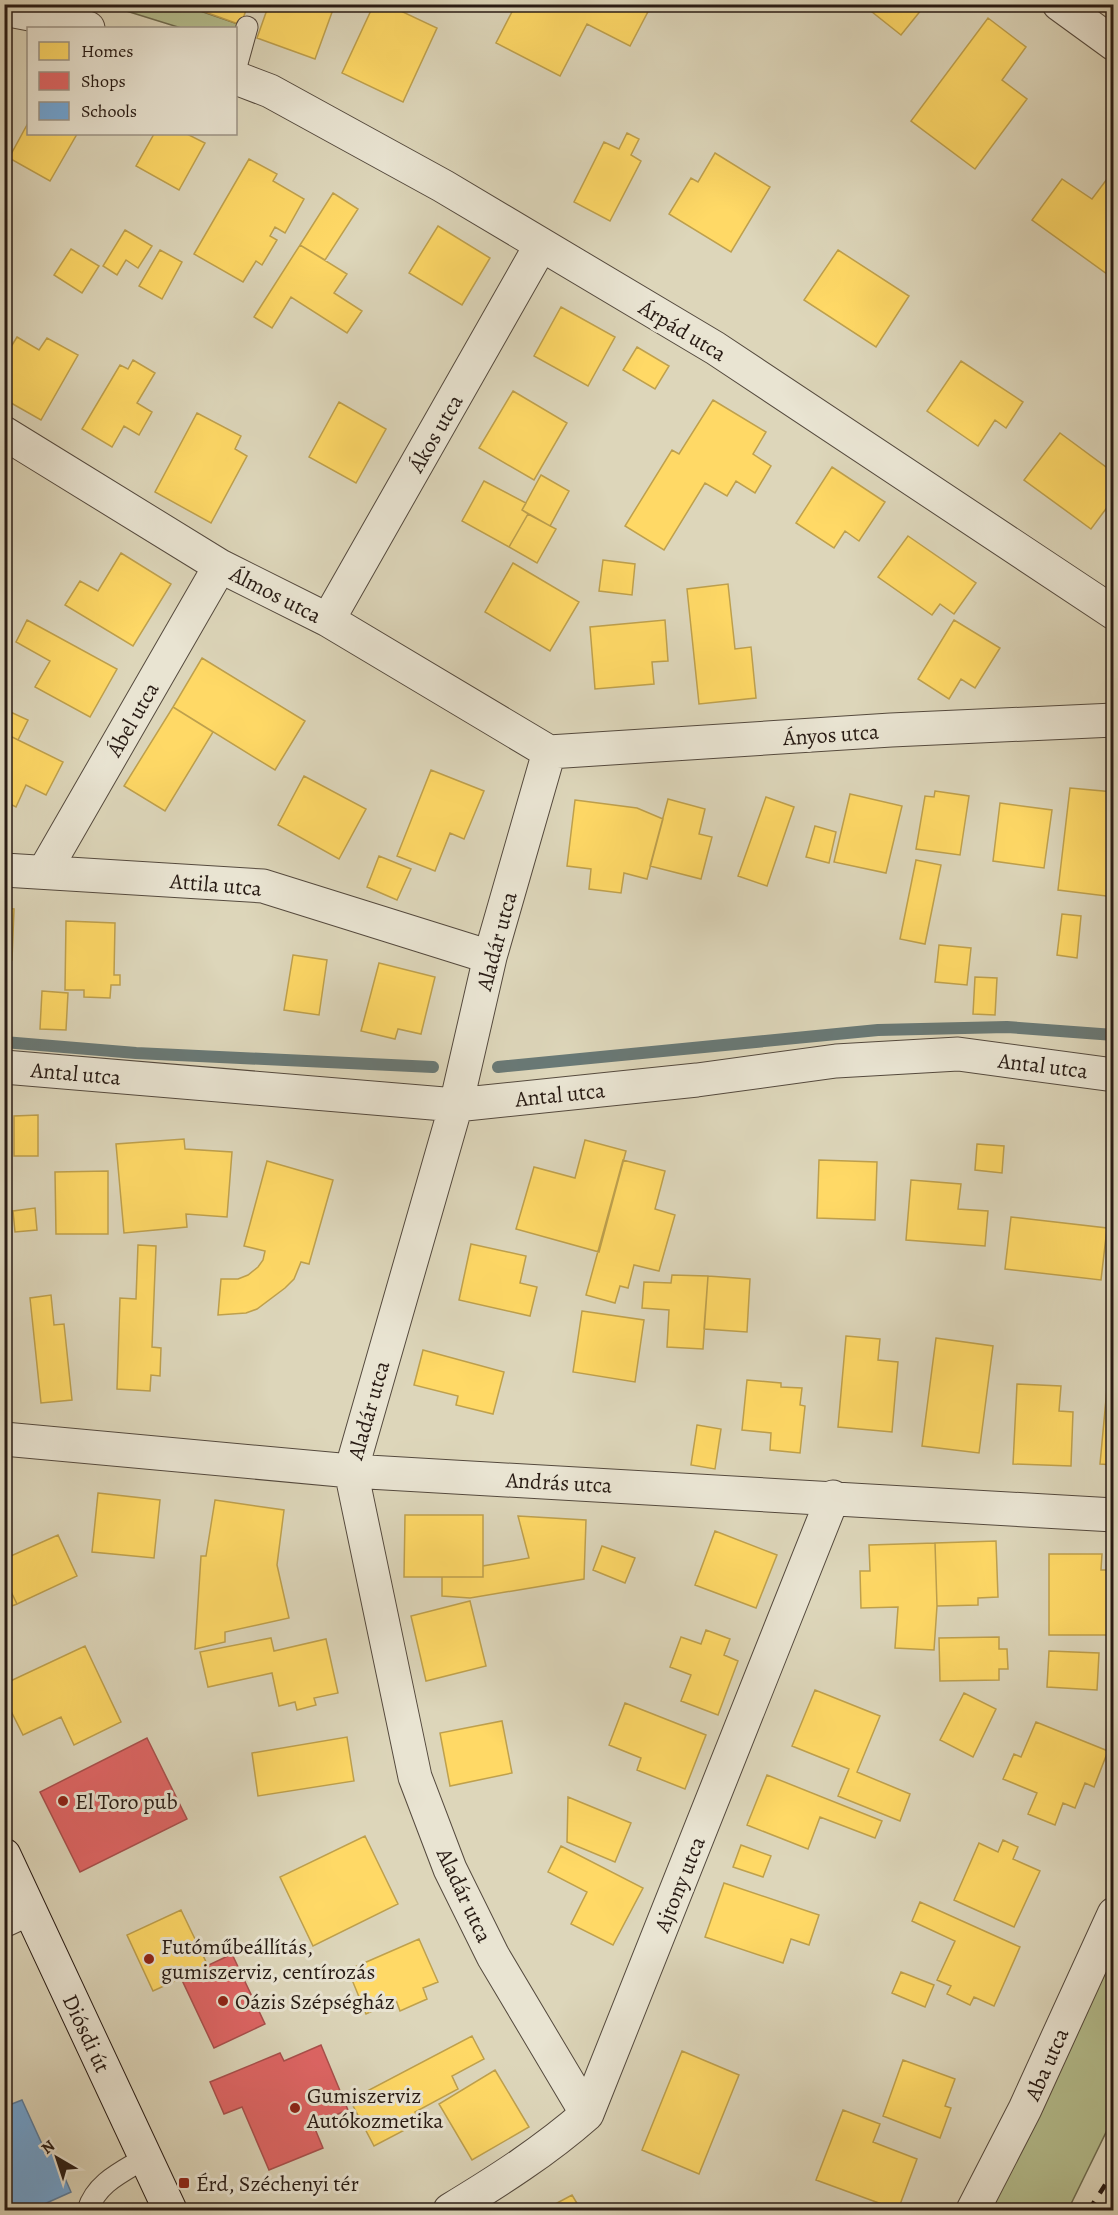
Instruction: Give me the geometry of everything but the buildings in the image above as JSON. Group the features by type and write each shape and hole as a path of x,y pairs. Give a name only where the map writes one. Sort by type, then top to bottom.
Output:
{"street":[{"path":"1059,4 1113,44"},
{"path":"4,9 85,27"},
{"name":"Árpád utca","path":"237,78 270,91 443,186 715,348 1113,613"},
{"name":"Ákos utca","path":"328,620 541,245"},
{"name":"Álmos utca","path":"4,433 220,566 328,620 549,752"},
{"name":"Ábel utca","path":"44,872 220,566"},
{"name":"Ányos utca","path":"549,752 891,730 1113,720"},
{"name":"Aladár utca","path":"549,752 490,957 456,1105 351,1471 415,1777 450,1869 493,1956 587,2114"},
{"name":"Attila utca","path":"4,870 263,886 490,957"},
{"name":"Antal utca","path":"4,1067 456,1105 697,1080 836,1062 958,1054 1113,1075"},
{"name":"András utca","path":"4,1438 351,1471 833,1497 1113,1515"},
{"name":"Ajtony utca","path":"450,2211 512,2172 557,2140 587,2114 833,1497"},
{"name":"Diósdi út","path":"4,1855 18,1921 145,2158 170,2211"},
{"name":"Aba utca","path":"973,2211 1025,2109 1113,1914"}],"lane":[{"path":"237,63 247,27"},
{"path":"85,2206 108,2180 145,2158"}],"green space":[{"path":"107,5 183,5 241,25 237,41 237,27 178,27"},
{"path":"1113,1949 1113,2118 1068,2210 991,2210"}],"waterway":[{"path":"498,1067 878,1030 1007,1027 1114,1035"},
{"path":"4,1042 136,1053 433,1067"}],"railway":[{"path":"1089,2210 1114,2171"}],"place":[{"name":"El Toro pub","path":"63,1801"},
{"name":"Futóműbeállítás, gumiszerviz, centírozás","path":"149,1959"},
{"name":"Oázis Szépségház","path":"223,2001"},
{"name":"Gumiszerviz Autókozmetika","path":"295,2108"},
{"name":"Érd, Széchenyi tér","path":"184,2183"}]}
